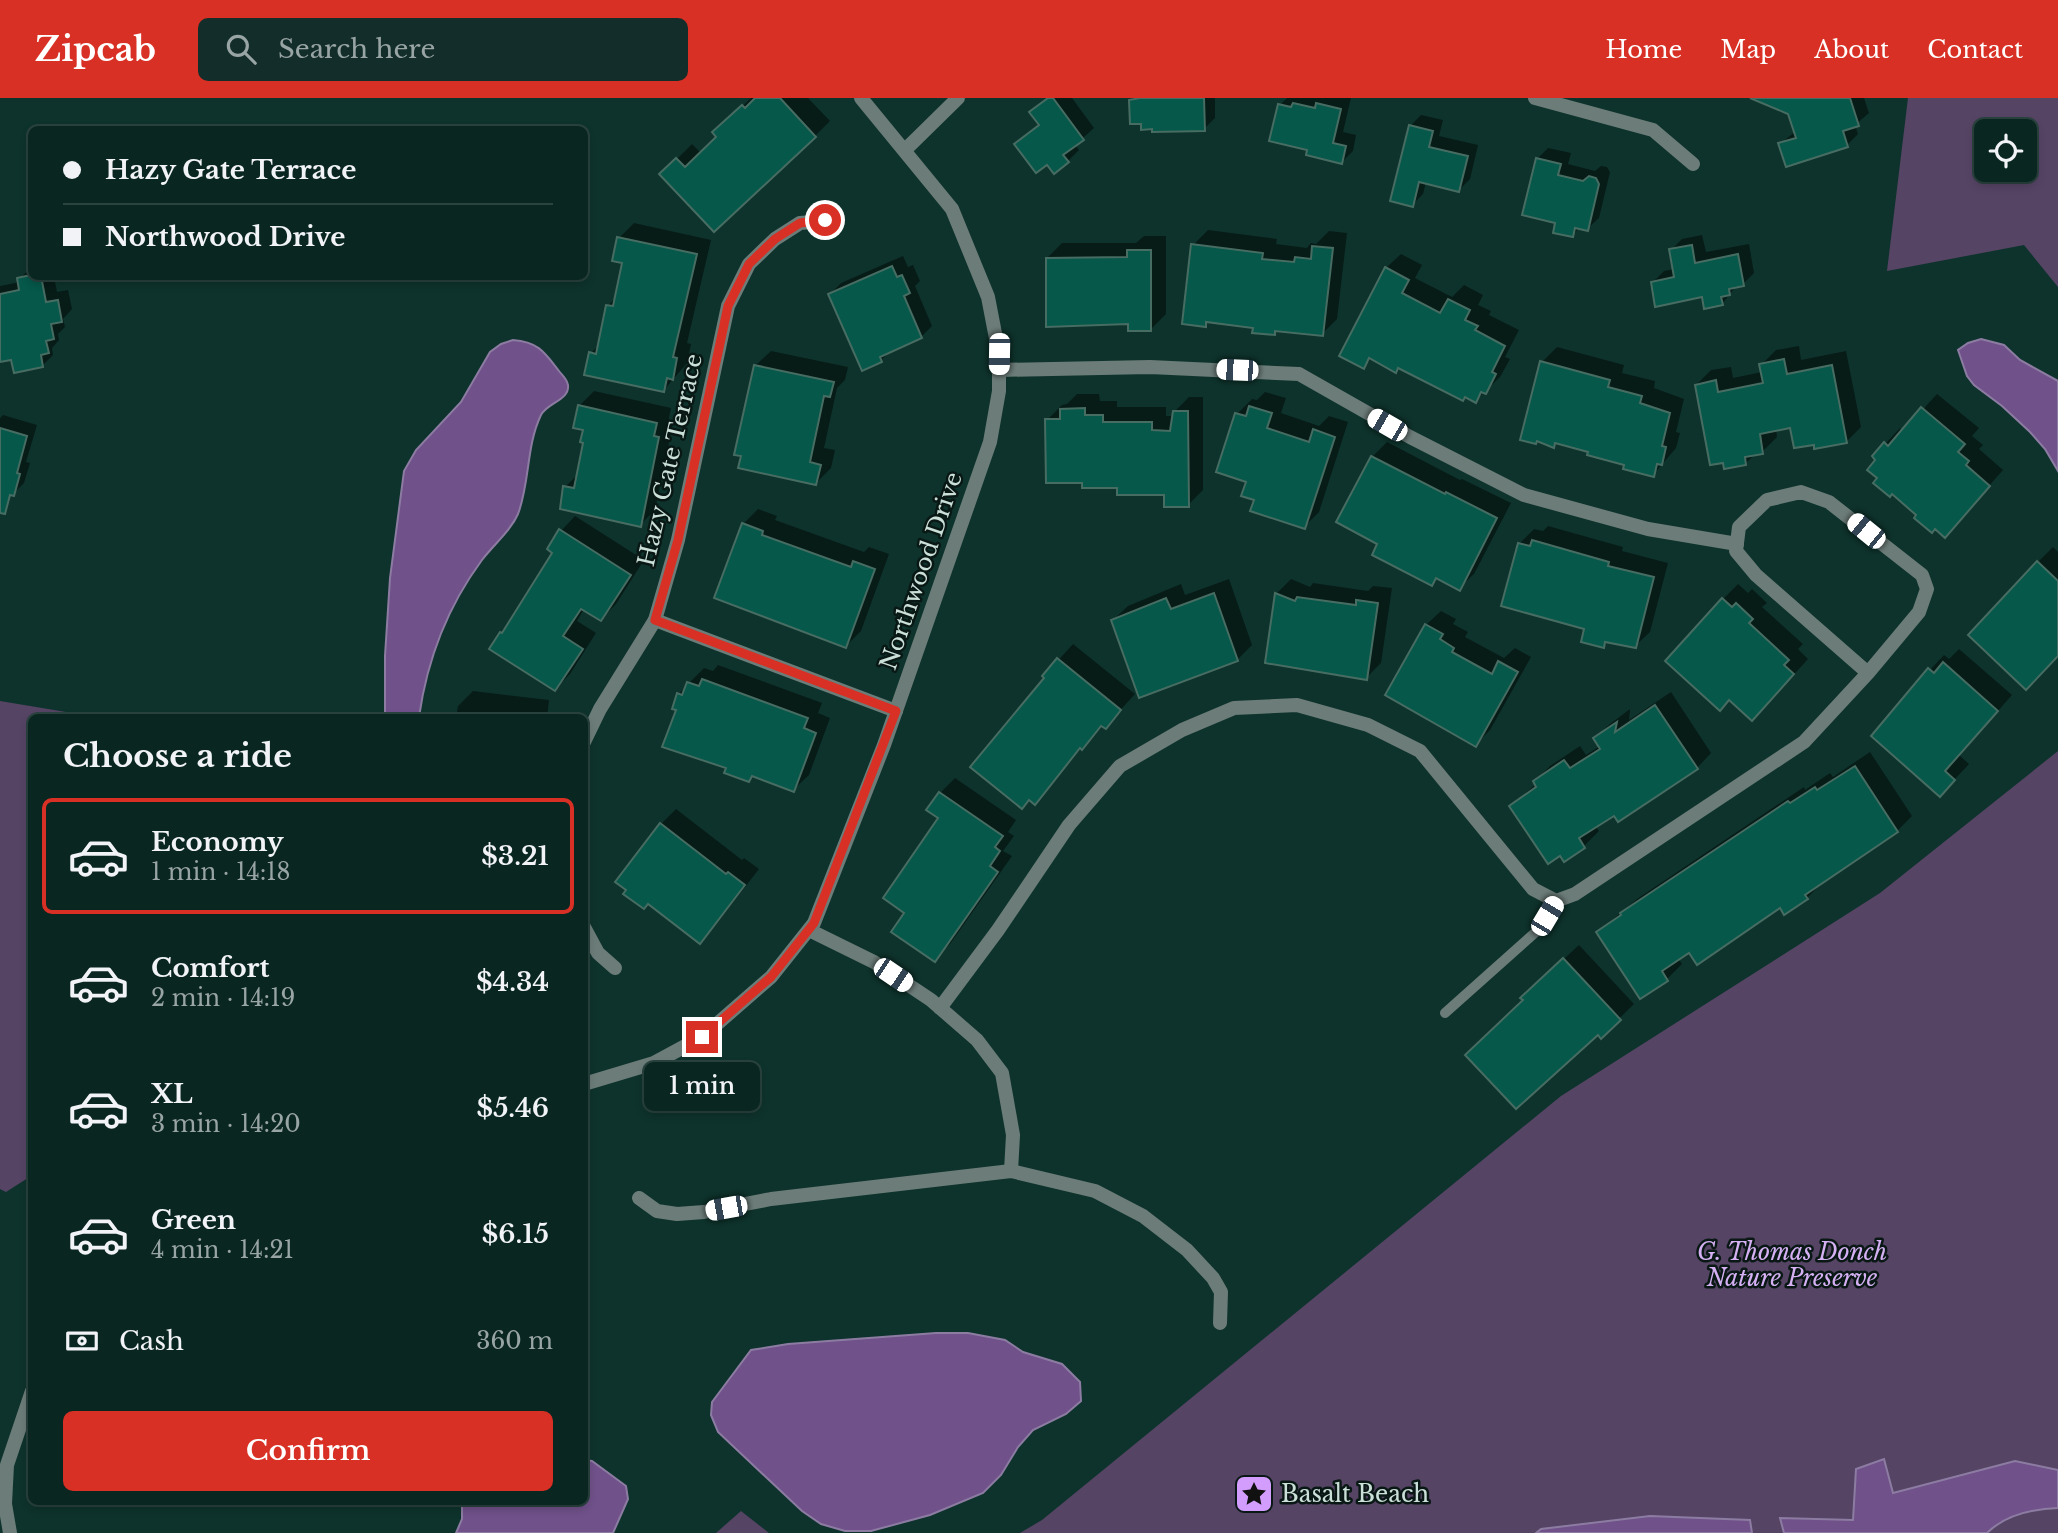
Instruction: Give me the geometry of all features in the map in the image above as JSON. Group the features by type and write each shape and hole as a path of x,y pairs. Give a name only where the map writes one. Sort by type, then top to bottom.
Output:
{"street":[{"name":"Northwood Drive","path":"588,1083 654,1062 702,1037 771,977 814,923 896,711 990,442 999,391 999,354 988,298 952,209 861,98"},
{"path":"905,150 958,98"},
{"path":"1535,98 1653,130 1693,164"},
{"name":"Hazy Gate Terrace","path":"588,734 600,709 655,620 678,540 728,306 749,264 775,239 800,223 825,220"},
{"path":"999,370 1150,367 1298,374 1409,437 1524,495 1648,529 1737,544"},
{"path":"940,1008 998,930 1069,825 1120,766 1182,730 1234,708 1297,705 1368,725 1420,751 1533,889 1556,901 1575,894 1804,742 1868,673 1919,612 1927,589 1922,576 1829,502 1801,492 1767,500 1739,527 1736,551 1756,575 1868,673"},
{"path":"655,620 896,711"},
{"path":"809,930 874,962 940,1008 977,1041 1002,1073 1013,1135 1011,1171"},
{"path":"588,934 598,953 615,968"},
{"path":"639,1198 657,1211 677,1214 704,1212 771,1199 1011,1171 1095,1191 1143,1216 1187,1250 1213,1278 1221,1292 1220,1323"},
{"path":"10,1533 3,1504 7,1465 28,1403"}],"lane":[{"path":"1445,1013 1538,930 1556,901"}],"green space":[{"path":"1908,98 2058,98 2058,287 2024,245 1887,271"},
{"path":"0,701 78,714 28,714 28,1178 6,1192 0,1189"},
{"name":"G. Thomas Donch Nature Preserve","path":"2058,751 2058,1533 1020,1533 1042,1520 1561,1096 1880,893"},
{"path":"741,1511 769,1533 716,1533"}],"shaded area":[{"path":"1981,339 2004,345 2020,360 2058,381 2058,471 2045,449 2030,432 1967,376 1958,350"},
{"path":"513,340 522,341 540,349 566,379 568,390 544,411 536,427 525,490 515,520 482,560 449,615 427,675 420,714 385,714 385,656 390,578 404,471 416,450 461,402 490,352"},
{"path":"968,1333 1005,1340 1023,1352 1062,1364 1080,1382 1081,1401 1066,1414 1033,1430 1018,1447 1001,1475 983,1493 930,1515 871,1531 845,1531 821,1524 802,1511 718,1432 711,1415 712,1402 751,1350 788,1344"},
{"path":"1884,1459 1893,1493 2015,1461 2058,1470 2058,1508 2020,1514 1987,1533 1784,1533 1780,1518 1853,1520 1856,1469"},
{"path":"588,1460 626,1486 628,1499 613,1533 456,1533 462,1519 462,1505 588,1505"},
{"path":"1650,1516 1750,1520 1752,1533 1536,1533 1541,1529"}],"building":[{"path":"755,98 780,98 816,137 714,232 659,174 676,158 685,167 716,137 712,132 742,105 745,108"},
{"path":"1048,98 1053,98 1084,140 1063,155 1069,162 1054,174 1047,165 1036,173 1014,144 1039,125 1029,112"},
{"path":"1204,98 1205,131 1141,130 1141,124 1130,124 1129,100"},
{"path":"1750,98 1850,98 1859,126 1843,131 1848,147 1786,167 1778,143 1796,138 1788,114"},
{"path":"1293,103 1315,108 1316,103 1341,109 1333,143 1346,146 1342,164 1306,155 1307,150 1269,141 1278,104 1291,107"},
{"path":"1409,125 1433,131 1429,147 1468,156 1459,192 1419,182 1413,207 1390,201"},
{"path":"1536,158 1561,164 1558,175 1583,181 1589,176 1596,178 1599,184 1588,231 1575,228 1573,237 1553,233 1555,223 1522,215"},
{"path":"617,237 697,254 673,357 677,358 673,380 667,378 664,392 584,375 589,352 596,354 606,305 613,306 622,263 612,261"},
{"path":"1191,244 1263,253 1262,259 1294,262 1295,257 1311,259 1312,246 1333,248 1323,336 1275,331 1275,335 1252,333 1253,328 1206,322 1206,327 1182,324"},
{"path":"1692,245 1695,263 1738,254 1744,286 1729,289 1730,295 1721,297 1723,305 1704,309 1702,297 1655,307 1651,282 1674,277 1669,249"},
{"path":"1127,250 1151,250 1151,331 1128,331 1128,324 1046,327 1046,258 1127,257"},
{"path":"892,266 897,277 902,275 910,293 904,296 922,338 880,357 882,362 862,371 828,294"},
{"path":"1385,267 1409,280 1402,293 1440,313 1448,299 1470,310 1465,320 1478,326 1475,330 1505,346 1492,372 1496,374 1486,394 1481,392 1476,403 1465,397 1463,401 1398,368 1396,373 1369,358 1364,369 1339,356"},
{"path":"28,276 28,280 42,280 46,302 58,300 62,322 51,324 54,339 46,341 49,353 41,355 43,367 14,373 11,360 0,362 0,294 19,290 17,278"},
{"path":"1784,359 1787,374 1832,365 1847,443 1814,449 1814,445 1794,448 1790,428 1760,434 1763,454 1745,457 1746,465 1724,469 1723,463 1710,465 1695,385 1716,380 1718,392 1763,383 1759,364"},
{"path":"1540,361 1610,380 1608,387 1642,396 1640,403 1670,413 1662,446 1666,447 1662,465 1657,464 1654,477 1623,469 1624,465 1587,455 1588,452 1555,443 1554,448 1537,441 1536,444 1520,440"},
{"path":"754,365 834,382 830,397 824,396 810,462 821,465 816,485 738,468 741,456 734,455"},
{"path":"578,405 657,423 654,436 659,437 641,527 560,509 563,486 574,488 583,443 580,442 583,430 573,428"},
{"path":"1249,406 1272,413 1267,428 1309,442 1313,429 1335,437 1305,529 1250,511 1254,500 1241,496 1246,482 1216,472 1235,413 1246,416"},
{"path":"1921,407 1965,444 1958,452 1969,461 1966,465 1990,486 1945,538 1935,529 1932,533 1892,494 1890,497 1873,483 1877,478 1867,470 1875,460 1872,456 1884,442 1888,446"},
{"path":"1085,408 1085,415 1103,415 1103,422 1152,422 1152,430 1170,431 1173,411 1188,411 1189,507 1164,507 1164,495 1117,495 1117,488 1082,488 1082,483 1046,483 1045,419 1060,419 1060,409"},
{"path":"0,428 27,436 14,496 10,495 5,514 0,513"},
{"path":"1371,456 1497,518 1460,591 1436,578 1432,586 1372,555 1377,544 1336,522"},
{"path":"742,523 763,531 762,535 851,567 853,561 875,569 846,648 714,598"},
{"path":"559,529 631,575 601,621 581,609 563,636 583,649 555,691 489,649 552,553 547,549"},
{"path":"1532,540 1609,562 1608,566 1654,577 1636,648 1605,642 1604,648 1581,642 1584,629 1501,606 1518,543 1530,546"},
{"path":"2037,561 2058,581 2058,656 2026,690 1968,635"},
{"path":"1214,593 1238,661 1139,698 1111,620 1166,598 1171,609"},
{"path":"1275,593 1295,601 1297,597 1356,605 1356,600 1378,603 1367,680 1265,663"},
{"path":"1722,598 1732,607 1736,603 1753,619 1749,623 1789,660 1784,665 1794,674 1752,721 1729,700 1720,711 1665,661"},
{"path":"1425,624 1443,634 1440,639 1454,648 1452,652 1492,674 1498,661 1518,672 1476,747 1385,695"},
{"path":"1057,658 1121,710 1106,729 1101,726 1082,750 1080,748 1035,805 1029,800 1022,809 970,767 1044,678 1042,676"},
{"path":"1943,662 1998,711 1945,771 1955,780 1940,797 1871,736 1928,668 1934,673"},
{"path":"702,679 808,718 804,728 816,733 794,792 752,776 749,782 724,773 726,768 662,747 676,710 672,709 677,693 682,695 687,682 699,686"},
{"path":"1655,705 1698,769 1618,822 1614,816 1579,838 1585,848 1564,862 1560,856 1548,864 1509,806 1536,787 1533,781 1564,760 1570,768 1600,749 1593,738 1617,722 1615,732"},
{"path":"1855,766 1898,832 1805,895 1808,899 1784,915 1780,908 1697,965 1689,953 1662,971 1668,981 1640,999 1596,932 1621,915 1620,913 1788,801 1790,803 1815,787 1817,790"},
{"path":"939,792 1003,836 995,847 1000,851 990,866 998,872 935,962 891,932 904,913 883,898 938,818 926,810"},
{"path":"660,823 726,874 728,872 745,885 700,944 648,904 644,909 623,894 626,890 615,882"},
{"path":"1563,958 1621,1020 1601,1039 1598,1035 1516,1109 1465,1055"}],"place":[{"name":"Basalt Beach","path":"1254,1494"}],"route":[{"path":"702,1037 771,977 814,923 896,711 655,620 678,540 728,306 749,264 775,239 800,223 825,220"}]}
